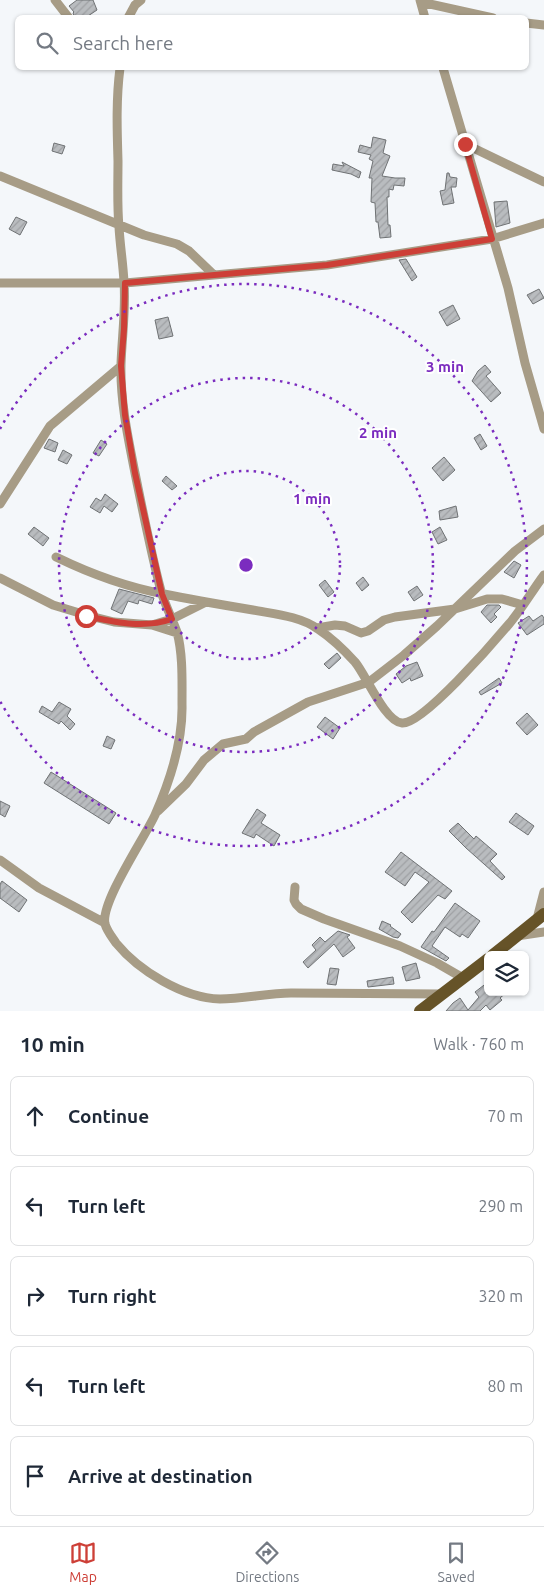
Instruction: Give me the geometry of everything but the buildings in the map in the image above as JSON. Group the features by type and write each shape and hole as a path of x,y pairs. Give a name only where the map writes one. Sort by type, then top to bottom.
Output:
{"main road":[{"path":"498,951 541,916"},
{"path":"420,1011 484,962"}],"street":[{"path":"55,0 67,15"},
{"path":"130,15 135,5 141,0"},
{"path":"424,15 421,1 480,15"},
{"path":"529,23 544,25"},
{"path":"120,70 117,94 118,225 125,283 121,366 125,415 135,473 162,594 177,633 181,659 182,706 179,738 173,765 156,813 105,912 105,922 110,935 127,956 141,968 156,978 202,996 219,999 291,993 442,994"},
{"path":"444,70 508,288 524,363 544,429"},
{"path":"465,144 544,182"},
{"path":"0,176 144,235 177,244 189,251 214,275"},
{"path":"0,283 125,283 327,265 492,239 544,223"},
{"path":"0,504 50,426 121,366"},
{"path":"156,813 186,784 204,760 223,744 246,739 254,732 308,702 369,682 404,655 515,551 544,529"},
{"path":"56,557 112,581 162,594 288,616 317,628 354,662 369,682 384,710 394,721 401,723 412,721 423,713 470,668 510,623 544,575"},
{"path":"0,578 53,605 86,616 114,622 152,625 177,633"},
{"path":"317,628 335,625 361,632 368,631 384,620 395,617 455,608 487,599 502,599 523,605"},
{"path":"152,625 172,619 206,601"},
{"path":"0,860 39,888 105,922"},
{"path":"295,888 294,900 301,909 400,946 463,978"},
{"path":"541,916 544,892"},
{"path":"516,936 544,932"}],"route":[{"path":"86,616 114,622 152,625 172,619 162,594 135,473 125,415 121,366 125,283 327,265 492,239 465,144"}]}
